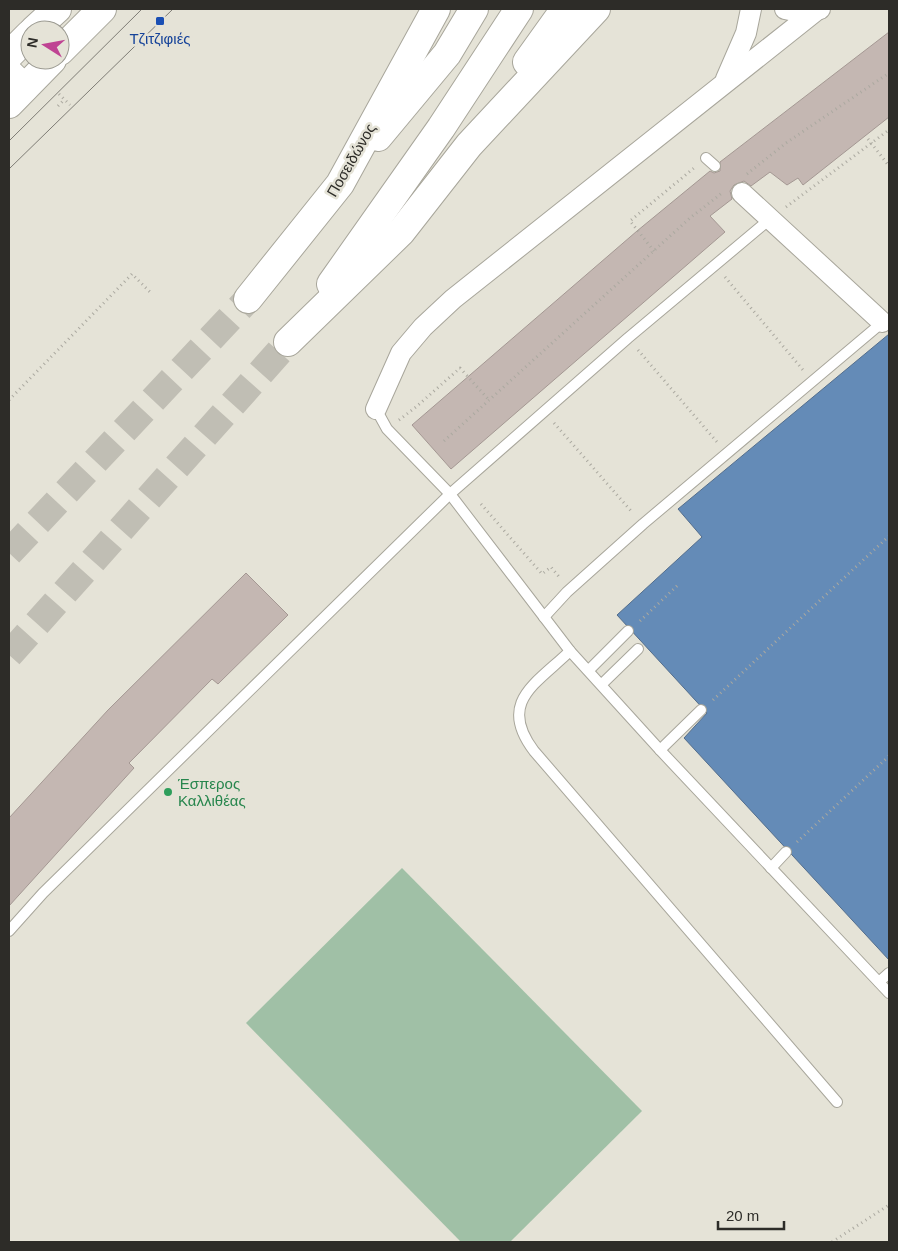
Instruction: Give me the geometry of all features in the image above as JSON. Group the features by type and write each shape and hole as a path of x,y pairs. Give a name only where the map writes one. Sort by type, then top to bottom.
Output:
{"main road":[{"path":"44,20 56,9"},
{"path":"70,41 102,9"},
{"name":"Ποσειδώνος","path":"248,298 340,184 436,9"},
{"path":"340,184 447,54 474,9"},
{"path":"519,9 441,128 294,335 401,232 469,145 565,9"},
{"path":"469,145 596,9"},
{"path":"9,55 20,44"},
{"path":"14,88 38,70"}],"street":[{"path":"723,85 746,34 751,9"},
{"path":"785,9 800,12 818,9"},
{"path":"376,409 401,353 423,327 453,299 818,9"},
{"path":"737,187 770,219 886,320"}],"lane":[{"path":"706,158 715,166"},
{"path":"9,931 43,893 450,494 628,338 770,219"},
{"path":"544,617 567,592 643,524 886,320"},
{"path":"376,409 387,429 450,494 570,651 590,670 660,750 770,868 889,993"},
{"path":"590,670 628,631"},
{"path":"602,684 638,649"},
{"path":"570,651 521,700 518,716 522,734 534,751 837,1102"},
{"path":"660,750 701,710"},
{"path":"770,868 786,852"},
{"path":"879,982 889,973"}],"path":[{"path":"444,441 654,251 737,187 786,143 889,73"},
{"path":"59,94 70,105"},
{"path":"58,106 64,100"},
{"path":"770,219 889,130"},
{"path":"868,139 889,166"},
{"path":"654,251 630,221 706,158"},
{"path":"715,266 794,360"},
{"path":"9,400 132,274 150,292"},
{"path":"628,338 709,433"},
{"path":"416,408 460,368 489,400"},
{"path":"544,411 626,506"},
{"path":"462,483 542,574 551,567"},
{"path":"701,710 889,536"},
{"path":"628,631 679,584"},
{"path":"786,852 889,756"},
{"path":"832,1242 889,1205"}],"green space":[{"path":"402,868 642,1111 510,1242 461,1242 246,1023"}],"water":[{"path":"889,334 889,960 684,738 707,713 617,615 702,537 678,509"}],"building":[{"path":"889,32 889,117 803,185 798,178 787,185 770,172 751,186 744,181 734,185 730,191 732,199 710,216 725,232 451,469 412,425 637,231 710,171 714,173 720,171 720,162"},
{"path":"246,573 288,615 218,684 212,679 129,763 134,768 9,906 9,818 108,710"}],"tunnel":[{"path":"9,553 248,299"},
{"path":"9,655 288,342"}],"tram line":[{"path":"9,141 142,9"},
{"path":"9,169 173,9"}],"place":[{"name":"Τζιτζιφιές","path":"160,21"},
{"name":"Έσπερος Καλλιθέας","path":"168,792"}]}
